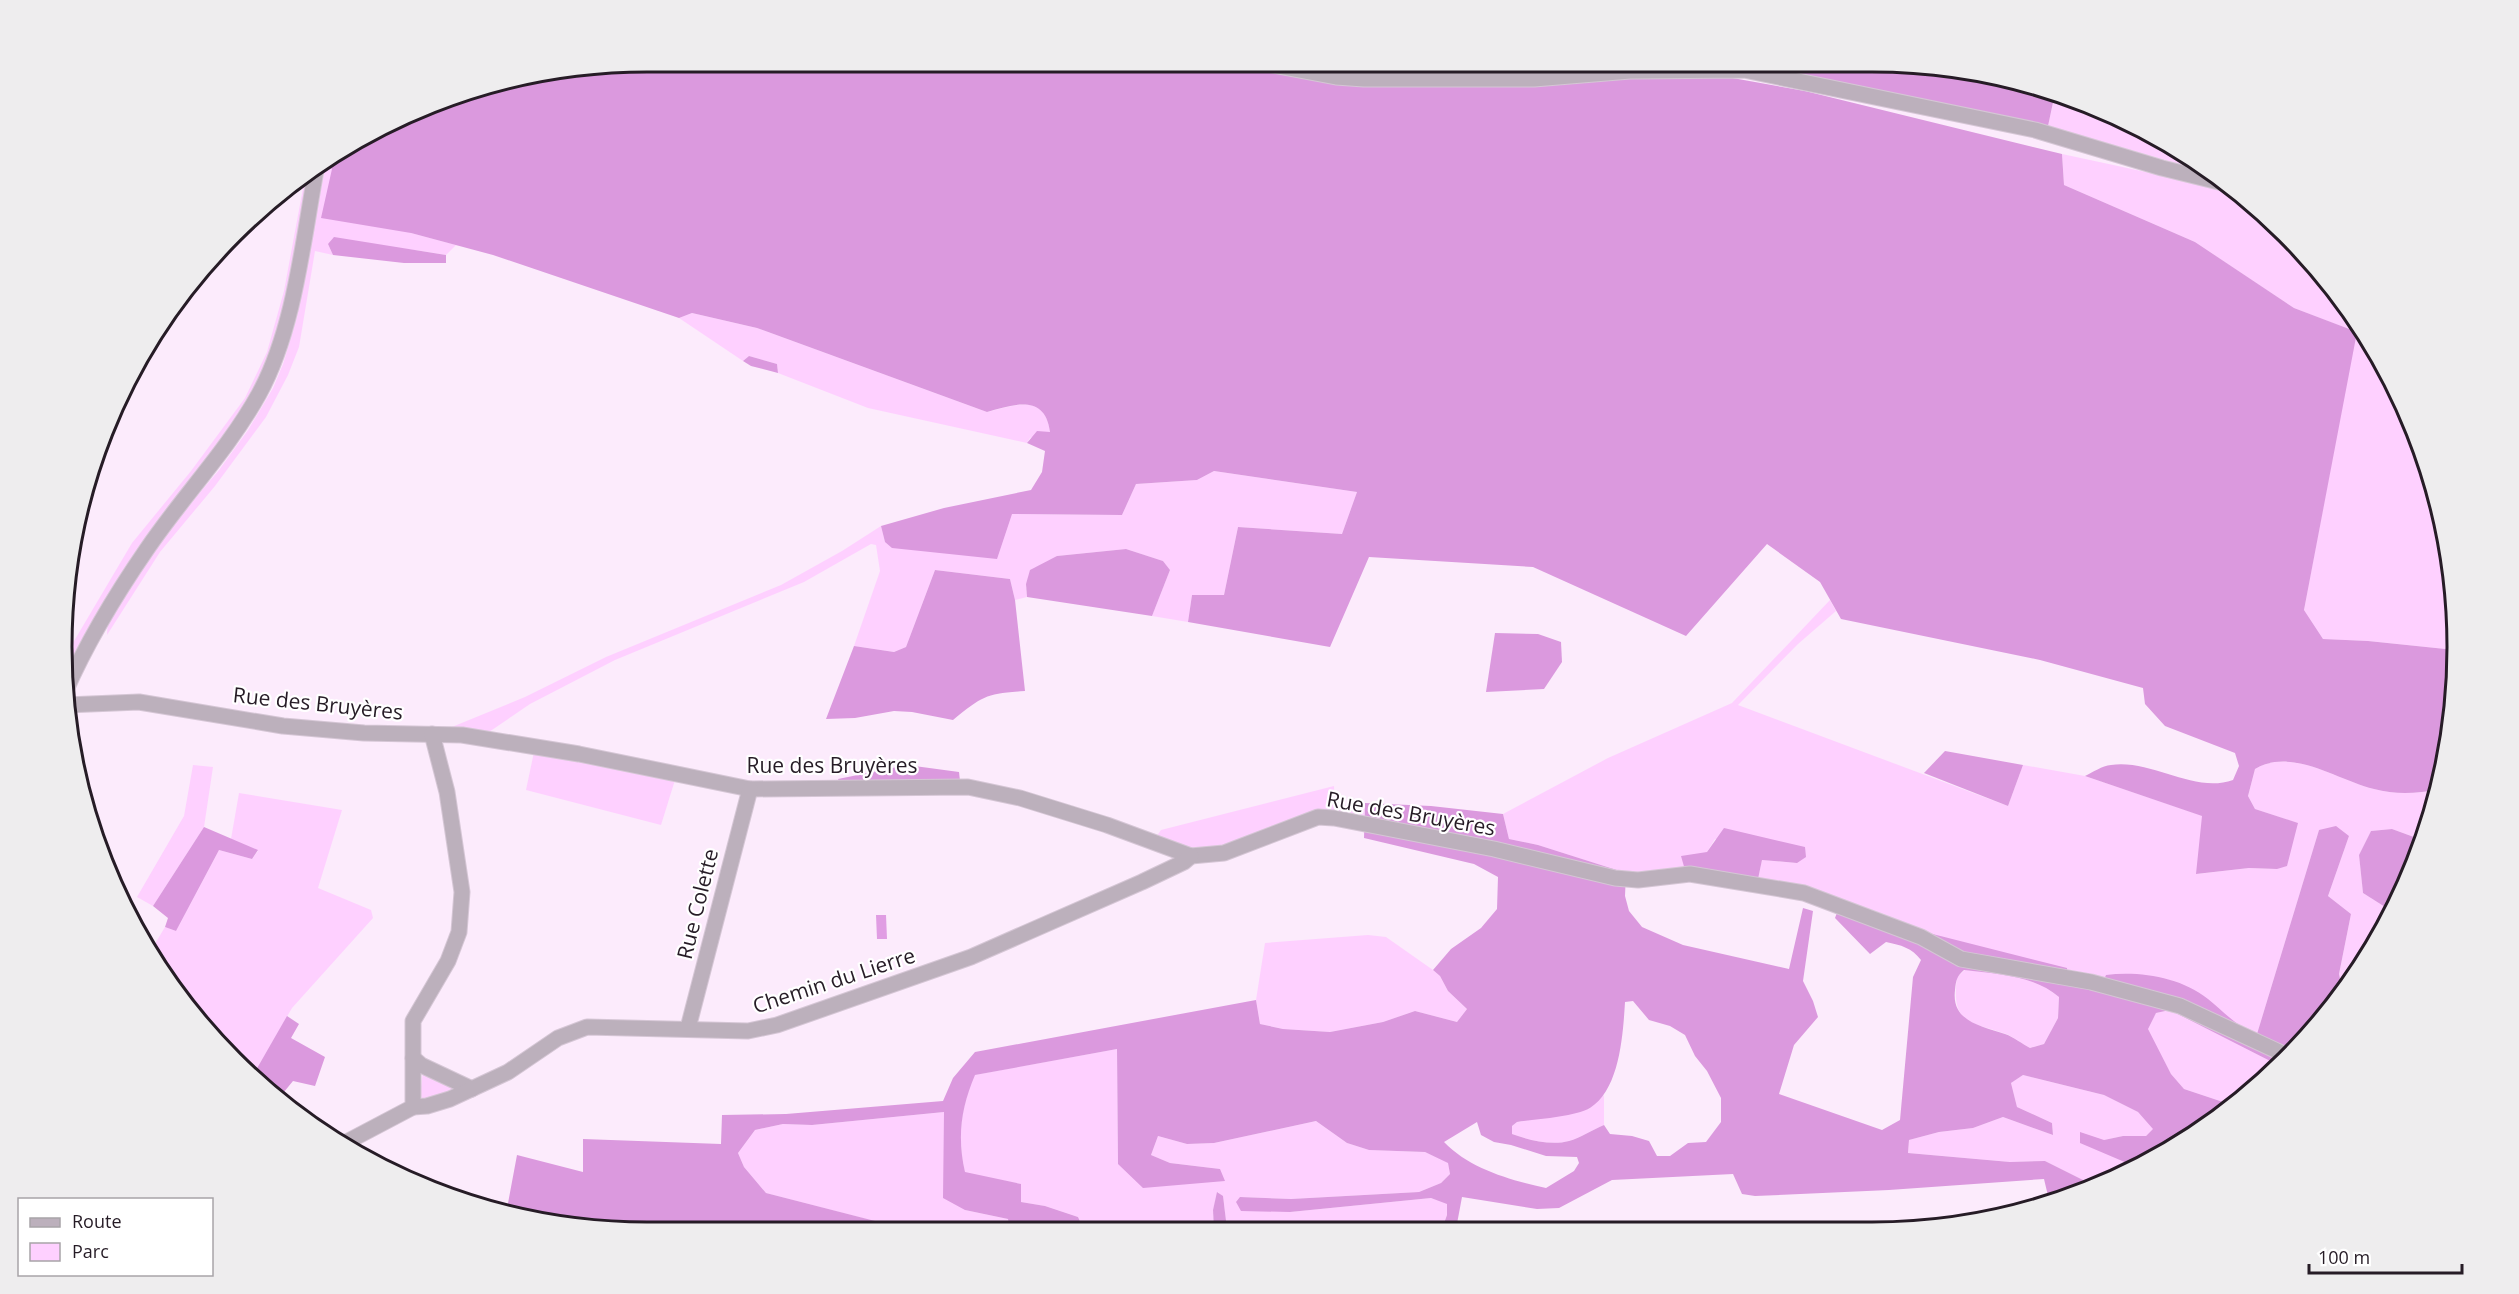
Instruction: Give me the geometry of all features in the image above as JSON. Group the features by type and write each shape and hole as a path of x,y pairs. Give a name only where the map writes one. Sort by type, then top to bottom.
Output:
{"street":[{"path":"1310,72 1364,79 1534,79 1618,72"},
{"path":"1754,72 2035,130 2204,178"},
{"path":"73,677 99,627 147,549 236,434 260,392 278,351 291,303 314,179"},
{"name":"Rue des Bruyères","path":"75,705 139,702 283,726 364,734 462,735 579,754 750,789 784,791 968,788 1020,798 1107,825 1191,856 1224,853 1318,817 1334,818 1513,854 1615,878 1638,880 1690,874 1804,893 1921,937 1961,959 2091,982 2180,1006 2280,1052"},
{"path":"413,1107 413,1021 448,961 459,932 462,892 447,792 432,734"},
{"name":"Rue Colette","path":"688,1029 750,789"},
{"name":"Chemin du Lierre","path":"351,1140 413,1107 428,1106 508,1072 558,1038 587,1027 748,1031 777,1025 971,957 1142,882 1184,862 1191,856"},
{"path":"412,1058 421,1065 472,1089"}],"green space":[{"path":"1339,72 1436,72 1436,73"},
{"path":"2053,102 2126,131 2187,166 2048,126"},
{"path":"2062,154 2217,187 2279,240 2328,297 2351,330 2294,308 2195,242 2064,185"},
{"path":"331,167 411,233 456,245 446,255 343,244 328,244 333,255 315,251 299,347 288,375 266,417 215,486 160,552 107,635 108,618 162,537 219,470 248,430 273,388 297,317 324,172"},
{"path":"309,182 286,313 254,398 72,666 72,644 132,543 191,471 245,398 267,352 284,291 303,187"},
{"path":"692,313 757,328 987,412 1017,405 1035,407 1042,411 1050,432 1030,438 1027,443 868,408 778,373 777,364 749,356 743,361 679,318"},
{"path":"2355,336 2388,393 2416,462 2427,498 2442,572 2447,649 2323,639 2304,610"},
{"path":"1214,471 1357,492 1342,534 1238,527 1224,595 1192,595 1188,622 1152,616 1170,570 1163,561 1126,549 1057,556 1026,584 1027,597 1015,600 1010,579 935,570 906,647 894,652 854,646 880,571 876,545 871,544 804,582 615,660 530,704 486,734 447,729 525,697 606,657 781,585 881,526 885,542 1012,514 1122,515 1136,484 1197,480"},
{"path":"1830,600 1836,611 1798,644 1738,705 2008,806 2023,765 2085,776 2203,816 2197,874 2249,868 2277,869 2297,823 2255,809 2248,796 2255,769 2269,763 2299,763 2382,791 2406,793 2428,791 2414,837 2392,829 2371,831 2359,855 2363,893 2385,907 2340,980 2339,974 2351,914 2328,896 2349,836 2319,830 2257,1034 2100,990 1932,936 1884,914 1818,891 1758,879 1762,860 1797,863 1715,839 1707,852 1685,870 1642,874 1616,870 1538,845 1509,839 1503,814 1608,758 1732,703"},
{"path":"534,752 675,780 661,825 526,790"},
{"path":"193,765 213,767 204,827 153,906 137,897 184,816"},
{"path":"1334,786 1335,807 1365,803 1364,815 1331,812 1219,849 1196,850 1156,837 1161,830"},
{"path":"239,793 342,810 318,888 371,910 373,918 292,1008 257,1069 240,1054 191,997 155,944 165,927 176,931 219,850 252,859 258,851 231,839"},
{"path":"1368,935 1386,937 1440,976 1448,991 1467,1009 1457,1022 1415,1011 1383,1022 1330,1032 1283,1029 1260,1024 1256,1000 1265,943"},
{"path":"1965,970 2002,974 2027,980 2059,997 2058,1018 2044,1044 2030,1048 2009,1035 1972,1023 1965,1018 1957,1004 1956,992 1957,977"},
{"path":"2170,1010 2271,1061 2223,1102 2184,1089 2171,1074 2147,1029 2156,1013"},
{"path":"1117,1049 1118,1164 1220,1169 1170,1163 1151,1155 1158,1136 1187,1144 1214,1143 1316,1121 1347,1143 1369,1150 1425,1152 1448,1162 1450,1174 1441,1183 1419,1192 1291,1199 1240,1197 1290,1212 1431,1198 1447,1203 1447,1215 1444,1222 1226,1222 1223,1197 1218,1192 1213,1210 1214,1222 1080,1222 1078,1217 1045,1206 1021,1202 1020,1184 965,1173 961,1147 963,1111 974,1075"},
{"path":"423,1071 459,1091 423,1100 420,1094"},
{"path":"2023,1075 2104,1095 2138,1112 2154,1129 2146,1136 2123,1136 2104,1140 2127,1162 2085,1181 2045,1161 2010,1162 1908,1153 1909,1140 1939,1132 1973,1128 2003,1117 2053,1135 2052,1123 2017,1107 2011,1083"},
{"path":"1604,1095 1604,1125 1577,1138 1548,1143 1512,1134 1512,1126 1517,1122 1589,1109"},
{"path":"944,1112 965,1210 1008,1219 1009,1222 874,1222 766,1193 744,1167 738,1153 755,1130 783,1124 812,1125"}],"shaded area":[{"path":"647,72 1273,72 1351,83 1727,77 1805,91 2062,154 2064,185 2195,242 2294,308 2351,330 2356,338 2304,610 2323,639 2447,649 2442,722 2428,791 2406,793 2382,791 2299,763 2269,763 2255,769 2248,796 2255,809 2298,823 2287,866 2277,869 2249,868 2196,874 2202,816 2085,776 2108,766 2126,764 2188,780 2218,783 2233,780 2239,766 2235,753 2165,726 2145,704 2143,688 2040,660 1841,619 1820,582 1767,544 1686,636 1533,567 1369,557 1330,647 1188,622 1192,595 1224,595 1238,527 1342,534 1357,492 1214,471 1197,480 1136,484 1122,515 1012,514 997,559 892,548 885,542 881,526 944,508 1031,490 1042,472 1045,451 1027,443 1037,431 1050,432 1042,411 1035,407 1017,405 987,412 757,328 692,313 679,318 493,255 411,233 321,218 332,169 330,167 359,149 393,131 462,103 535,83 609,73"},
{"path":"1789,72 1910,73 1984,83 2053,102 2048,126"},
{"path":"334,237 446,255 446,263 404,263 333,255 328,244"},
{"path":"749,356 777,364 778,373 751,366 743,361"},
{"path":"1126,549 1163,561 1170,570 1152,616 1027,597 1026,584 1030,570 1057,556"},
{"path":"935,570 1010,579 1015,600 1025,691 986,697 953,720 894,711 855,718 826,719 854,646 894,652 906,647"},
{"path":"1495,633 1538,634 1561,642 1562,662 1544,689 1486,692"},
{"path":"1945,751 2023,765 2008,806 1924,773"},
{"path":"907,765 959,772 960,781 841,786 838,779"},
{"path":"1365,803 1431,806 1503,814 1509,839 1538,845 1626,873 1625,896 1629,911 1642,927 1683,945 1789,969 1803,908 1813,911 1803,981 1818,1017 1794,1045 1779,1094 1882,1130 1900,1120 1913,977 1921,960 1906,948 1886,942 1870,954 1835,918 1838,910 2067,968 2068,980 2100,989 2106,975 2132,974 2159,977 2197,991 2237,1023 2257,1034 2319,830 2336,826 2349,836 2328,896 2351,914 2339,974 2340,980 2304,1026 2271,1061 2170,1010 2156,1013 2148,1029 2171,1074 2184,1089 2223,1102 2160,1145 2126,1163 2080,1143 2080,1132 2104,1140 2123,1136 2146,1136 2153,1129 2138,1112 2104,1095 2023,1075 2011,1083 2017,1107 2052,1123 2053,1135 2003,1117 1973,1128 1939,1132 1909,1140 1908,1153 2010,1162 2045,1161 2085,1181 2048,1194 2044,1179 1889,1190 1755,1196 1742,1194 1733,1174 1612,1180 1559,1208 1537,1209 1462,1197 1457,1222 1444,1222 1447,1204 1431,1198 1290,1212 1241,1211 1236,1202 1240,1197 1291,1199 1419,1192 1441,1183 1450,1174 1448,1163 1425,1152 1369,1150 1347,1143 1316,1121 1214,1143 1187,1144 1158,1136 1151,1155 1170,1163 1220,1169 1225,1181 1143,1188 1118,1164 1117,1049 975,1075 966,1099 961,1135 965,1172 1021,1184 1021,1202 1045,1206 1078,1217 1080,1222 1009,1222 1008,1219 965,1210 943,1198 944,1112 812,1125 783,1124 755,1130 738,1153 744,1167 766,1193 875,1222 609,1221 535,1211 508,1204 517,1155 583,1172 583,1139 721,1144 722,1115 786,1114 943,1101 953,1078 975,1052 1256,1000 1260,1024 1283,1029 1330,1032 1383,1022 1415,1011 1457,1022 1467,1009 1448,991 1440,976 1433,970 1451,949 1481,928 1497,909 1498,877 1474,864 1364,838","holes":["1964,970 2002,974 2038,984 2059,997 2058,1018 2044,1044 2030,1048 2008,1035 1970,1021 1958,1009 1955,990 1957,978","1633,1001 1649,1020 1670,1026 1685,1035 1721,1098 1721,1122 1706,1142 1688,1143 1670,1156 1657,1156 1649,1141 1632,1136 1610,1134 1604,1125 1569,1141 1555,1143 1540,1142 1512,1134 1512,1126 1517,1122 1575,1114 1590,1108 1600,1099 1608,1088 1618,1060 1625,1002","1477,1122 1481,1135 1494,1142 1546,1156 1577,1157 1579,1163 1574,1171 1546,1188 1491,1172 1466,1159 1444,1142"]},
{"path":"204,827 258,850 252,859 219,850 176,931 165,927 168,918 153,906"},
{"path":"1724,828 1805,847 1806,857 1797,863 1762,860 1758,879 1685,870 1681,856 1707,852"},
{"path":"2392,829 2414,837 2385,907 2363,893 2359,855 2371,831"},
{"path":"876,915 886,915 887,939 877,939"},
{"path":"287,1016 299,1024 291,1038 325,1057 315,1086 293,1081 284,1092 257,1069"},
{"path":"1217,1192 1223,1196 1226,1222 1214,1222 1213,1210"}]}
